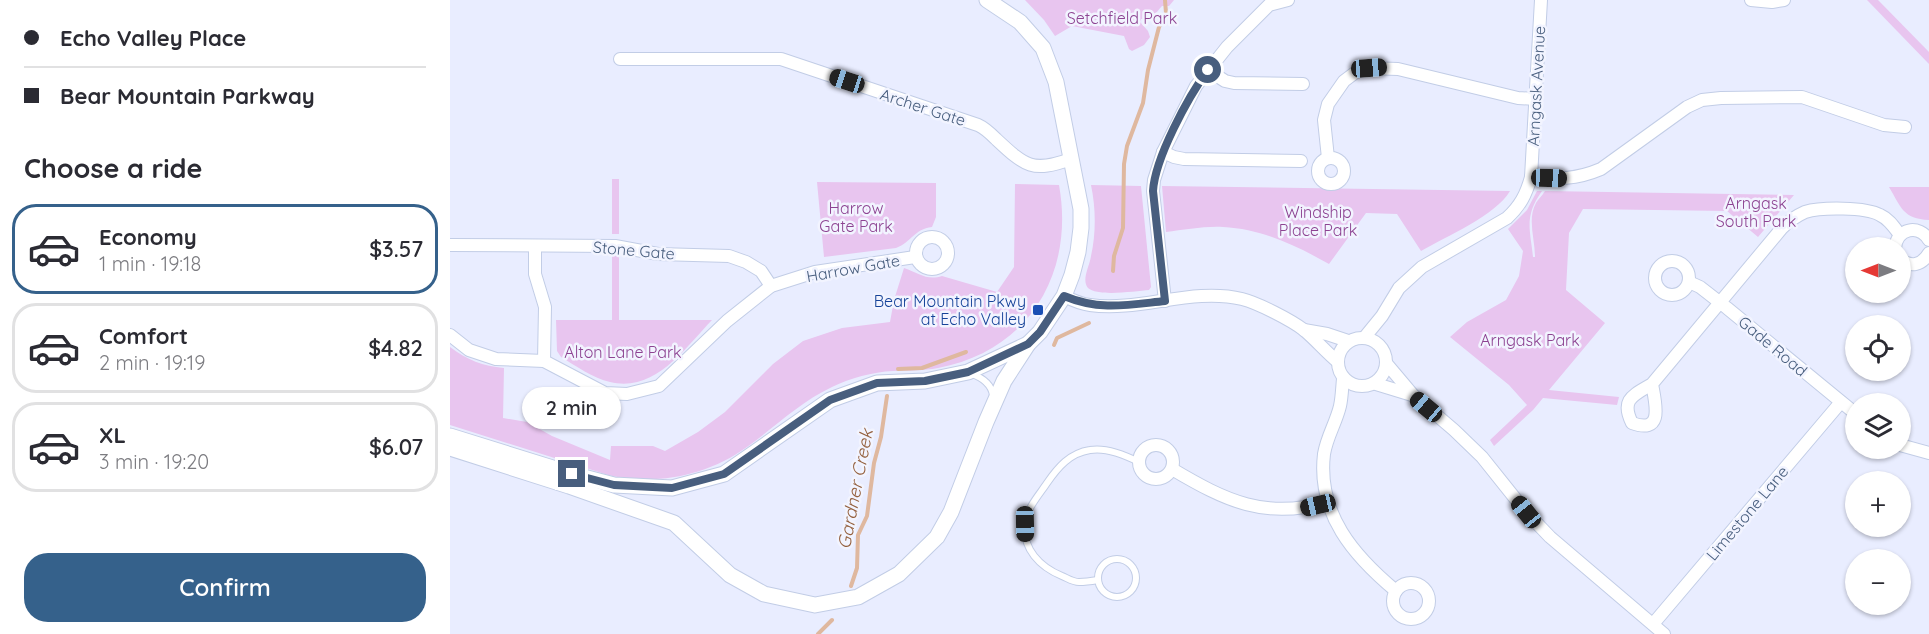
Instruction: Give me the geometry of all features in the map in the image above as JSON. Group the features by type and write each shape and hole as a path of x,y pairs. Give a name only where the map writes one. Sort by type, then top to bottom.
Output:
{"street":[{"path":"450,448 674,522 730,575 764,594 815,605 858,597 899,574 937,537 951,512 1004,381 1064,296 1072,275 1082,228 1081,208 1056,82 1043,48 1020,22 987,0"},
{"path":"1165,301 1153,191 1163,152 1196,86 1208,70 1227,47 1269,5 1288,0"},
{"name":"Arngask Avenue","path":"1364,338 1399,288 1422,267 1507,218 1526,195 1530,177 1536,99 1541,0"},
{"path":"1751,0 1772,2 1784,0"},
{"name":"Archer Gate","path":"620,59 781,59 978,125 986,129 1018,159 1032,166 1048,166 1071,159"},
{"path":"1328,158 1324,120 1328,104 1344,81 1356,72 1369,68 1398,69 1518,98 1536,99"},
{"path":"1208,70 1225,81 1302,84"},
{"path":"1530,177 1567,179 1585,176 1601,169 1687,107 1702,100 1802,97 1884,125 1905,127"},
{"path":"1163,152 1184,159 1301,161"},
{"path":"1652,384 1719,302 1794,217 1815,210 1865,210 1879,213 1888,220 1895,237"},
{"path":"1900,237 1905,231 1913,229 1926,235 1929,240"},
{"name":"Stone Gate","path":"450,245 615,246 658,254 729,256 761,271 771,286"},
{"path":"535,246 535,274 545,307 544,361"},
{"path":"1911,264 1923,261 1929,253"},
{"name":"Harrow Gate","path":"450,335 469,350 496,359 544,361 605,393 627,394 659,386 727,321 771,286 815,272 915,257"},
{"name":"Gade Road","path":"1689,282 1719,302 1845,405"},
{"path":"1064,296 1089,305 1102,306 1221,296 1242,299 1257,304 1304,330 1338,362"},
{"name":"Arngask Avenue","path":"1380,345 1382,315"},
{"path":"1304,330 1348,341 1364,338 1380,345 1386,363 1383,375 1376,384"},
{"path":"1348,341 1340,351 1338,362 1343,379 1352,385 1361,387 1376,384 1413,395"},
{"path":"450,436 614,485 672,488 724,474 830,400 877,383 925,381 968,372 1028,344"},
{"path":"1386,363 1413,395 1482,457 1526,512 1550,537 1664,634"},
{"path":"1343,379 1340,407 1329,433 1324,454 1324,476 1328,502 1345,539 1396,591"},
{"path":"1340,407 1361,387"},
{"name":"Limestone Lane","path":"1653,624 1841,402"},
{"path":"1156,444 1169,450 1172,456 1172,469 1167,475 1155,479 1144,474 1139,462 1144,449 1156,444"},
{"path":"1911,449 1929,453"},
{"path":"1172,469 1231,500 1249,506 1288,510 1328,502"}],"lane":[{"path":"968,372 987,382 992,389 995,402"},
{"path":"1098,580 1077,582 1050,571 1042,565 1029,548 1025,536 1028,513 1062,463 1080,453 1101,449 1139,462"},
{"path":"1117,558 1131,565 1136,580 1129,594 1113,597 1100,588 1098,580 1098,572 1102,565 1117,558"}],"green space":[{"name":"Setchfield Park","path":"1025,0 1174,0 1169,6 1162,6 1151,17 1141,19 1140,22 1150,37 1144,45 1132,51 1124,36 1072,26 1055,36"},
{"path":"1867,0 1878,0 1929,52 1929,64"},
{"path":"612,179 619,179 619,234 612,234"},
{"name":"Harrow Gate Park","path":"817,182 936,183 936,217 932,227 921,230 896,248 824,257"},
{"path":"1015,184 1059,185 1062,217 1060,248 1052,277 1039,303 1020,326 998,345 970,359 927,370 877,373 847,381 809,400 731,457 698,472 662,479 608,475 450,425 450,347 476,362 504,368 503,418 527,422 552,436 610,460 611,446 653,446 665,451 698,432 725,412 773,364 803,341 842,328 890,322 904,268 927,277 942,276 997,292 1014,267"},
{"path":"1091,185 1141,186 1151,287 1149,290 1100,292 1093,291 1086,285 1095,230"},
{"name":"Windship Place Park","path":"1162,186 1510,191 1503,200 1482,217 1421,251 1397,214 1366,213 1329,264 1291,244 1237,228 1216,227 1166,232"},
{"path":"1889,187 1929,187 1929,220 1913,217 1904,211"},
{"name":"Arngask Park","path":"1537,191 1542,191 1536,200 1530,215 1533,257 1535,257 1532,229 1533,209 1545,191 1794,195 1758,237 1727,211 1583,209 1569,233 1566,290 1605,323 1549,390 1619,397 1617,405 1543,398 1494,446 1490,440 1527,405 1509,385 1450,337 1467,322 1506,300 1519,276 1523,251 1508,229 1527,210"},
{"name":"Alton Lane Park","path":"612,254 619,254 619,320 712,320 668,366 641,381 626,384 610,382 591,375 561,357 557,351 556,320 612,320"}],"waterway":[{"name":"Gardner Creek","path":"1113,271 1114,256 1123,228 1124,164 1127,146 1143,103 1148,70 1159,27 1166,13 1165,0"},
{"name":"Gardner Creek","path":"1054,345 1057,338 1089,323"},
{"name":"Gardner Creek","path":"898,369 922,368 966,352"},
{"name":"Gardner Creek","path":"851,586 857,568 858,535 867,516 874,463 881,437 887,396"},
{"name":"Gardner Creek","path":"818,634 832,620"}],"place":[{"name":"Bear Mountain Pkwy at Echo Valley","path":"1038,310"}],"route":[{"path":"572,474 614,485 672,488 724,474 830,400 877,383 925,381 968,372 1028,344 1040,332 1064,296 1089,305 1102,306 1165,301 1153,191 1154,180 1163,152 1196,86 1208,70"}],"park label":[{"name":"Arngask South Park","path":"1756,212"}]}
